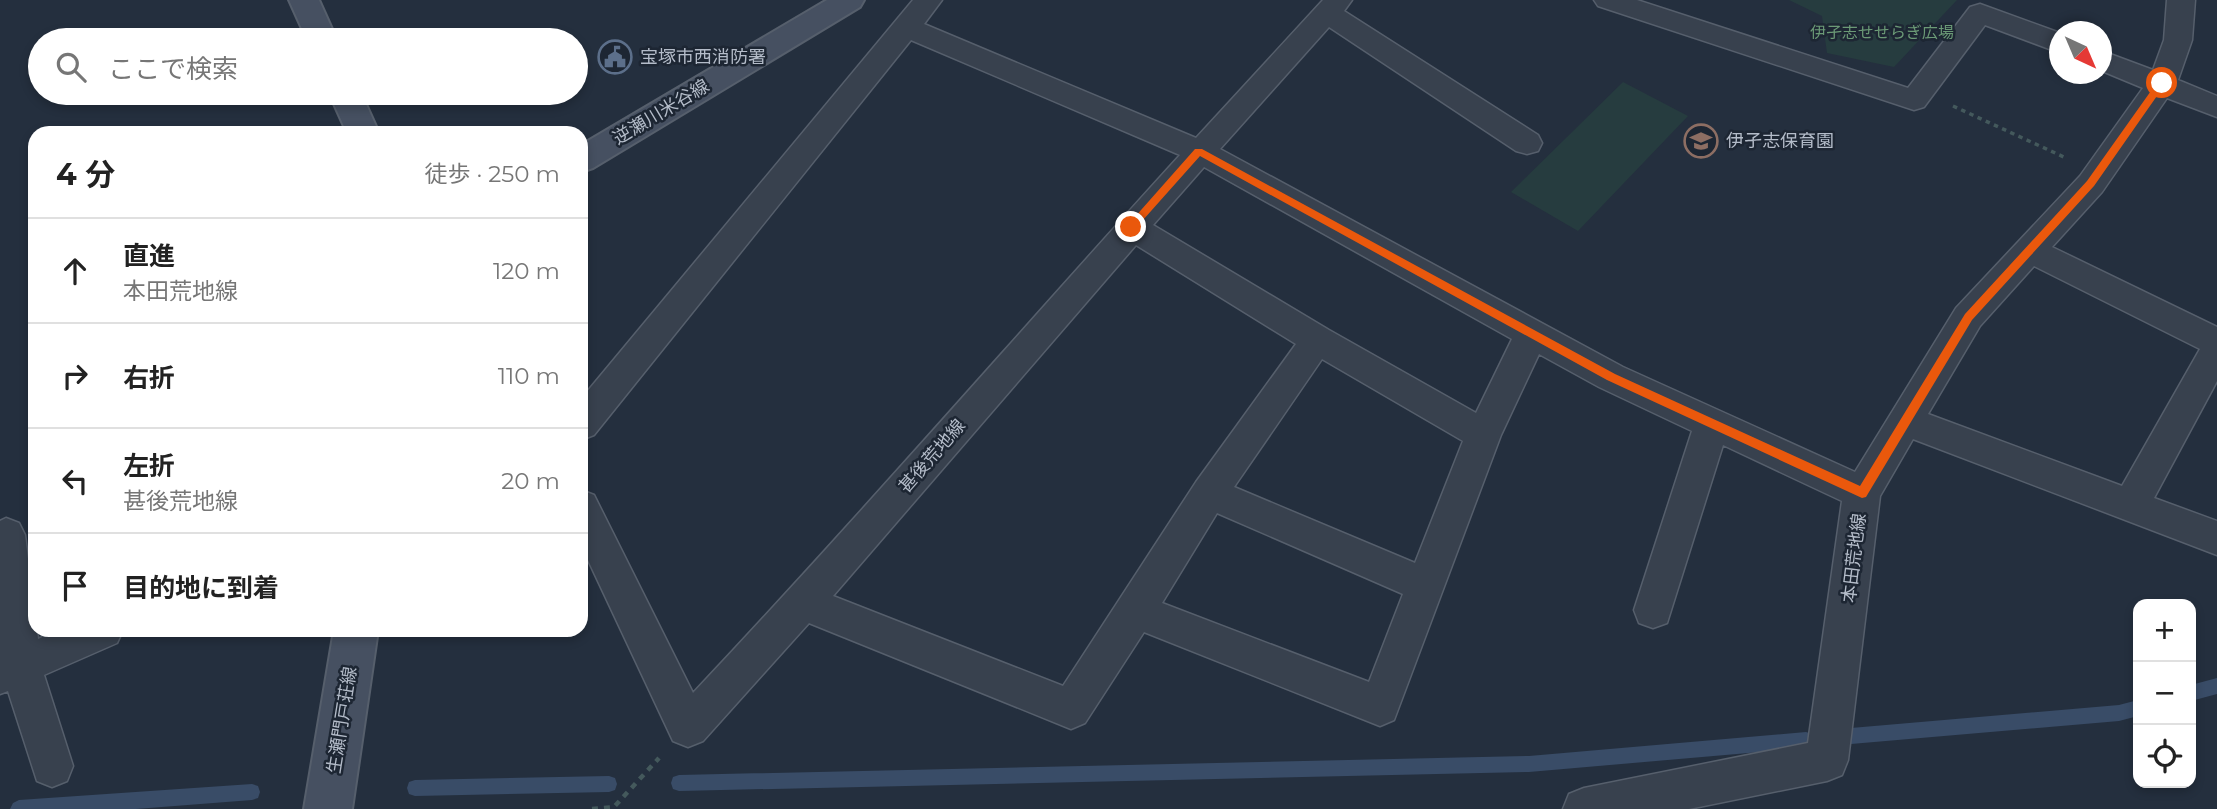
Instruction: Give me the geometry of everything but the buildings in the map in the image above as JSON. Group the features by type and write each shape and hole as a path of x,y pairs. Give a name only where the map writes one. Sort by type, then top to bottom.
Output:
{"street":[{"path":"304,0 317,28"},
{"name":"逆瀬川米谷線","path":"588,156 849,0"},
{"path":"588,416 928,0"},
{"path":"1608,0 1914,100 1981,6 2049,39"},
{"name":"本田荒地線","path":"1584,809 1827,760 1862,493 1968,317 2098,173 2162,83 2178,40 2181,0"},
{"path":"1332,6 1527,143"},
{"name":"甚後荒地線","path":"688,727 804,603 1131,227 1332,6"},
{"path":"906,27 1199,151 1611,377 1862,493"},
{"path":"2112,64 2217,107"},
{"path":"350,105 360,126"},
{"path":"1131,227 1317,340 1483,435"},
{"path":"2030,250 2217,342"},
{"path":"1136,611 1380,706 1483,435 1532,333"},
{"path":"804,603 1071,709 1209,493 1317,340"},
{"path":"2130,506 2217,349"},
{"path":"1906,421 2217,538"},
{"path":"1653,610 1712,424"},
{"path":"1209,493 1424,585"},
{"path":"588,520 688,727"},
{"path":"6,535 11,670 52,766"},
{"path":"11,670 87,637"},
{"name":"生瀬門戸荘線","path":"328,809 355,637"}],"path":[{"path":"1921,91 2098,173"},
{"path":"592,809 614,807 688,727"}],"green space":[{"name":"伊孑志せせらぎ広場","path":"1789,0 1957,0 1894,67 1827,53 1822,16"},
{"path":"1623,82 1688,116 1578,231 1511,192"}],"waterway":[{"path":"2196,692 2217,686"},
{"path":"1851,736 2119,713 2133,709"},
{"path":"679,783 1529,764 1806,740"},
{"path":"415,788 609,784"},
{"path":"19,809 252,792"}],"place":[{"name":"宝塚市西消防署","path":"615,57"},
{"name":"伊孑志保育園","path":"1701,141"}],"route":[{"path":"1131,227 1199,151 1611,377 1862,493 1968,317 2091,184 2162,83"}]}
